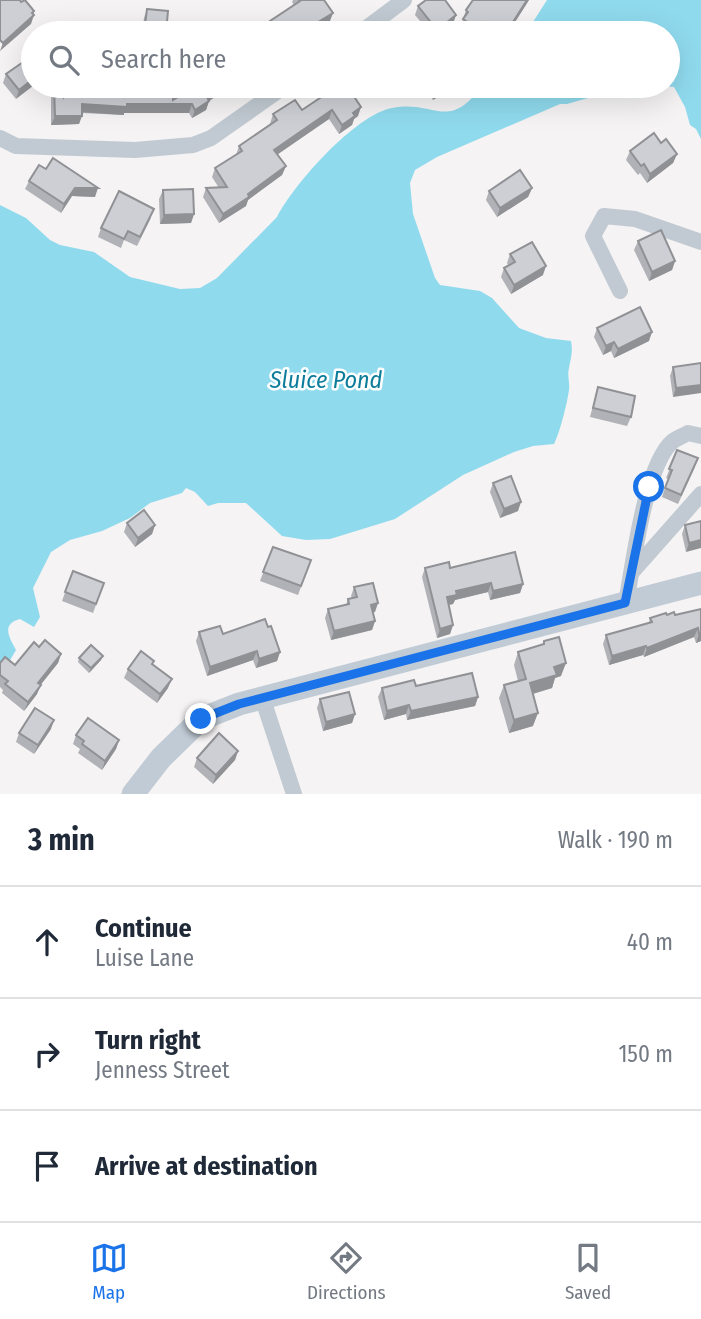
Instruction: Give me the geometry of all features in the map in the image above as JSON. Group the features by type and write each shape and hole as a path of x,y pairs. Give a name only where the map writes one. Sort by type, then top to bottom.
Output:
{"street":[{"path":"376,21 404,0"},
{"path":"0,138 16,146 135,150 182,147 211,138 268,98"},
{"path":"620,291 593,236 604,216 635,219 701,242"},
{"path":"625,603 649,487 661,457 672,442 688,433 701,436"},
{"path":"632,572 701,494"},
{"path":"133,794 161,758 201,719 239,704 701,583"},
{"path":"262,698 294,794"}],"water":[{"path":"547,0 701,0 701,139 696,129 690,125 680,98 680,21 534,21"},
{"name":"Sluice Pond","path":"588,98 560,104 437,157 415,170 410,183 413,214 435,278 440,285 480,291 492,298 519,328 546,338 571,341 569,390 554,444 533,446 514,452 463,475 395,519 330,539 306,540 282,536 246,503 218,503 208,506 195,492 186,488 182,493 150,503 130,518 102,531 70,540 51,552 33,588 40,617 34,627 20,619 10,624 8,632 16,650 6,667 0,663 0,205 26,218 50,240 60,245 94,252 130,277 180,289 200,288 217,278 277,217 311,170 361,123 392,108 407,106 449,111 470,100"}],"building":[{"path":"0,0 25,0 34,15 27,21 21,21 21,27 3,43 0,40"},
{"path":"324,0 333,13 320,21 270,21 300,1"},
{"path":"426,0 445,0 456,15 448,21 430,21 418,6"},
{"path":"473,0 527,0 514,21 466,21 463,19 468,12 466,10"},
{"path":"147,9 168,11 167,21 146,21"},
{"path":"21,64 21,88 19,90 6,74"},
{"path":"54,98 208,98 209,101 195,110 192,104 127,104 127,107 82,104 82,116 55,116"},
{"path":"320,98 355,98 361,107 353,113 355,116 342,125 332,110 274,150 286,166 248,194 249,197 223,214 206,188 227,187 215,168 242,151 239,146 277,120 273,114 295,100 302,110"},
{"path":"654,133 661,143 666,139 677,154 650,174 630,151"},
{"path":"53,158 98,188 75,188 64,204 29,181 39,165 46,169"},
{"path":"520,170 532,188 500,208 489,191"},
{"path":"193,189 194,214 164,215 163,190"},
{"path":"119,191 154,209 140,237 128,231 124,239 101,228"},
{"path":"661,230 675,261 652,272 638,241"},
{"path":"532,242 546,266 514,285 504,268 515,262 510,254"},
{"path":"640,307 652,332 618,349 614,342 606,346 597,328"},
{"path":"701,363 701,385 676,388 673,367"},
{"path":"598,387 635,396 631,417 593,408"},
{"path":"677,450 698,458 681,495 665,488"},
{"path":"511,476 521,502 504,509 493,483"},
{"path":"144,510 155,525 138,538 127,523"},
{"path":"701,521 701,540 689,543 685,525"},
{"path":"273,547 311,560 301,586 263,572"},
{"path":"515,552 523,584 493,591 491,583 456,591 457,595 447,597 453,625 440,629 425,568 449,562 450,568"},
{"path":"73,571 104,583 96,604 65,592"},
{"path":"373,583 378,603 371,605 375,621 334,631 328,609 349,604 348,599 357,597 354,587"},
{"path":"701,609 701,633 699,634 698,628 647,648 646,646 612,656 606,635 652,622 650,618 666,613 667,615 674,612 675,615"},
{"path":"265,619 268,627 271,626 280,652 259,659 257,651 210,667 199,632 220,626 223,634"},
{"path":"559,637 566,663 554,667 557,675 530,683 538,713 514,720 504,685 526,679 518,652"},
{"path":"45,640 61,654 38,683 41,685 28,702 5,684 8,681 0,675 0,663 5,657 15,665 34,642 39,647"},
{"path":"91,645 103,656 91,668 79,658"},
{"path":"141,651 154,661 152,664 172,679 160,694 128,669"},
{"path":"472,673 478,697 411,711 409,705 387,711 382,688 414,680 416,686"},
{"path":"349,692 355,714 326,722 320,699"},
{"path":"35,708 54,720 38,745 19,733"},
{"path":"88,718 119,740 105,761 82,744 84,741 76,735"},
{"path":"219,733 238,751 216,775 197,758"}],"route":[{"path":"201,719 239,704 625,603 649,487"}]}
